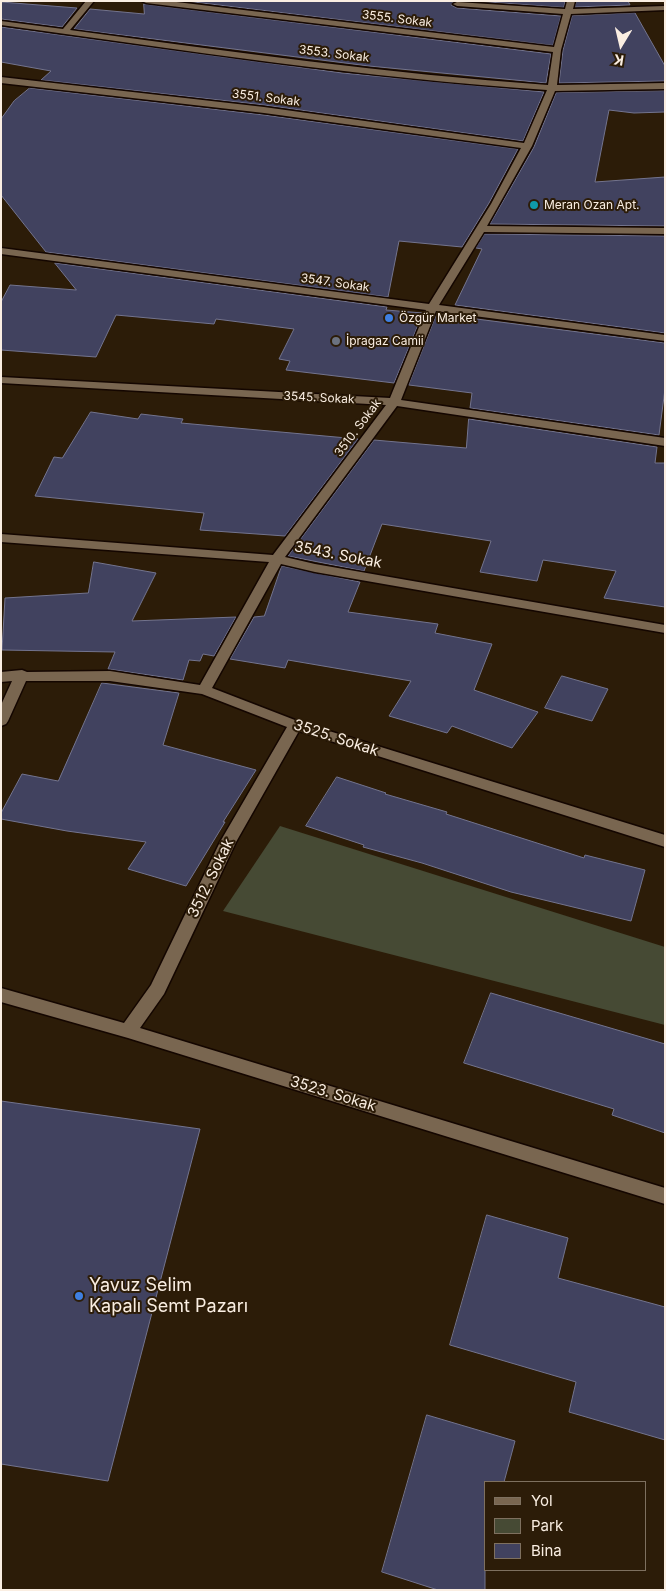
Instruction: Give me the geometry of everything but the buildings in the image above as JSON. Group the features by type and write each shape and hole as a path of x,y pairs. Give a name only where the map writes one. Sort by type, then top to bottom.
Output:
{"street":[{"path":"66,30 90,1"},
{"name":"3555. Sokak","path":"146,1 557,50"},
{"path":"457,4 665,8"},
{"name":"3510. Sokak","path":"204,690 277,559 394,402 432,308 496,204 527,146 552,88 557,50 570,6"},
{"name":"3553. Sokak","path":"1,23 66,30 346,69 479,83 552,88 665,86"},
{"name":"3551. Sokak","path":"1,80 264,110 527,146"},
{"path":"479,230 665,231"},
{"name":"3547. Sokak","path":"1,251 665,338"},
{"name":"3545. Sokak","path":"1,380 394,402 665,442"},
{"name":"3543. Sokak","path":"1,538 277,559 325,570 665,629"},
{"path":"1,721 22,675"},
{"name":"3525. Sokak","path":"1,677 22,675 110,676 204,690 295,725 665,841"},
{"name":"3512. Sokak","path":"128,1031 158,989 228,842 295,725"},
{"name":"3523. Sokak","path":"1,995 128,1031 665,1196"}],"green space":[{"path":"280,826 665,947 665,1025 223,911"}],"place":[{"name":"Meran Ozan Apt.","path":"534,205"},
{"name":"Özgür Market","path":"389,318"},
{"name":"İpragaz Camii","path":"336,341"},
{"name":"Yavuz Selim Kapalı Semt Pazarı","path":"79,1296"}]}
